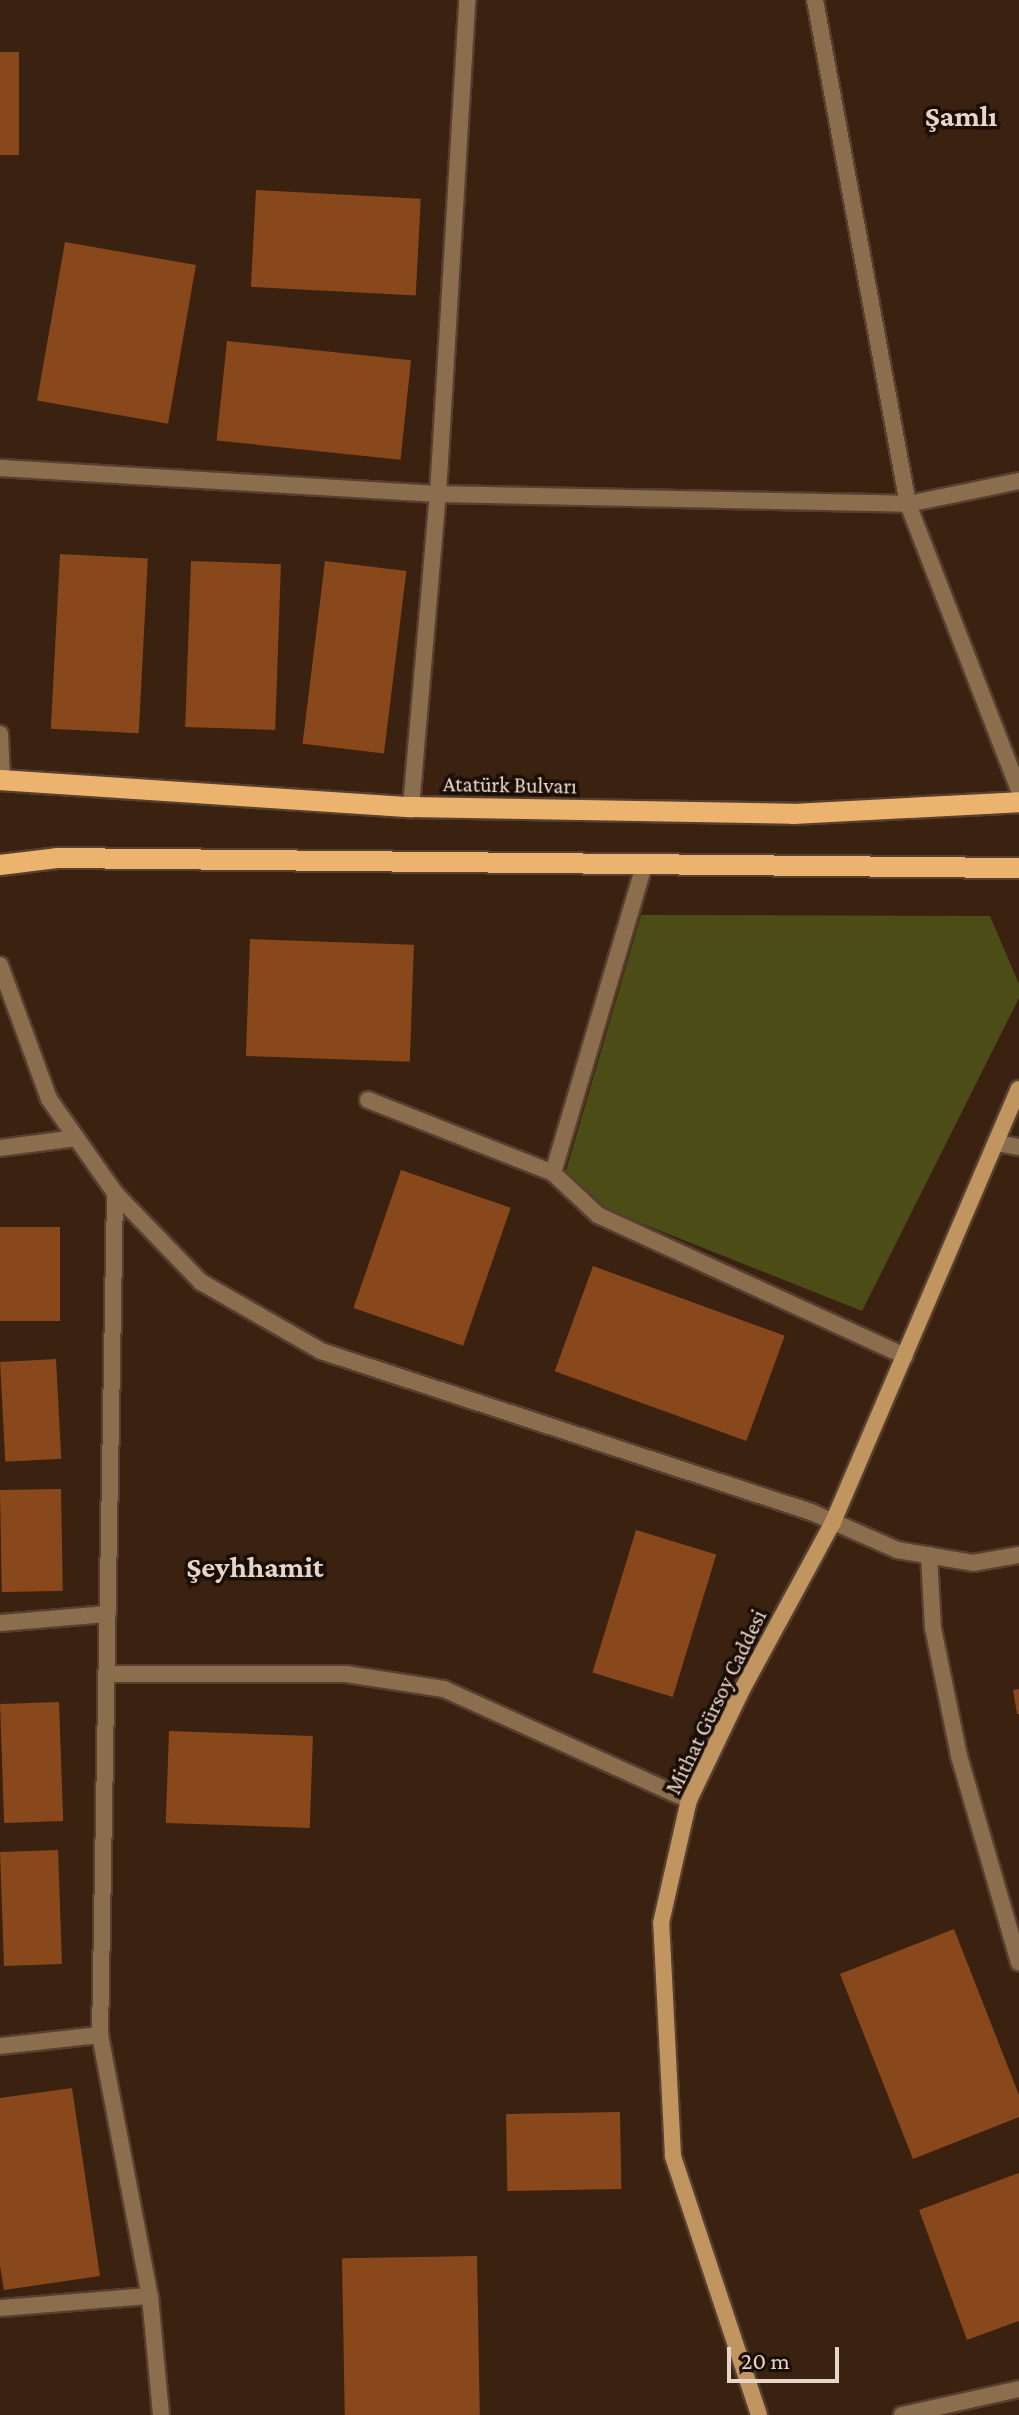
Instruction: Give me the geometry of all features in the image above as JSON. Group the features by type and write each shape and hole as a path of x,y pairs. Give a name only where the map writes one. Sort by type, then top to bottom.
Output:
{"main road":[{"name":"Atatürk Bulvarı","path":"1,780 411,807 793,814 1019,802"},
{"path":"0,865 57,858 1019,868"},
{"name":"Mithat Gürsoy Caddesi","path":"759,2415 673,2156 661,1923 689,1800 743,1688 833,1522 1019,1089"}],"street":[{"path":"411,807 438,494 467,0"},
{"path":"815,0 908,504 1019,790"},
{"path":"0,468 438,494 908,504 1019,481"},
{"path":"0,734 1,780"},
{"path":"553,1173 644,865"},
{"path":"0,965 49,1099 115,1193 201,1282 321,1351 833,1522 897,1550 973,1563 1019,1555"},
{"path":"368,1100 553,1173 598,1215 905,1356"},
{"path":"0,1148 76,1138"},
{"path":"996,1143 1019,1147"},
{"path":"115,1193 100,2035 150,2296 161,2415"},
{"path":"929,1555 933,1628 959,1756 1019,1962"},
{"path":"0,1623 108,1614"},
{"path":"107,1674 346,1674 444,1689 689,1800"},
{"path":"0,2046 100,2035"},
{"path":"0,2308 150,2296"},
{"path":"902,2415 1019,2389"}],"shaded area":[{"path":"641,915 990,916 1019,984 1019,998 862,1311 560,1191"}],"building":[{"path":"0,52 19,52 19,155 0,155"},
{"path":"256,190 421,199 416,296 251,287"},
{"path":"65,242 196,265 168,424 37,401"},
{"path":"227,341 411,360 401,460 217,440"},
{"path":"60,554 148,559 139,733 51,729"},
{"path":"191,561 281,564 275,730 185,727"},
{"path":"325,561 406,571 384,754 303,744"},
{"path":"250,939 414,945 410,1062 246,1056"},
{"path":"401,1170 511,1208 463,1346 353,1308"},
{"path":"0,1227 60,1227 60,1321 0,1321"},
{"path":"593,1266 785,1336 746,1441 555,1371"},
{"path":"56,1359 61,1459 5,1462 0,1362"},
{"path":"61,1489 63,1591 2,1592 0,1490"},
{"path":"636,1530 716,1555 673,1697 592,1672"},
{"path":"1019,1689 1019,1714 1017,1714 1013,1690"},
{"path":"59,1702 63,1821 4,1823 0,1704"},
{"path":"169,1731 313,1736 310,1828 166,1823"},
{"path":"58,1850 62,1964 4,1966 0,1852"},
{"path":"954,1929 1019,2095 1019,2117 913,2159 840,1974"},
{"path":"72,2088 100,2276 4,2290 0,2266 0,2098"},
{"path":"620,2112 621,2189 507,2191 506,2114"},
{"path":"1019,2173 1019,2321 967,2340 919,2210"},
{"path":"477,2256 480,2415 345,2415 342,2258"}],"district":[{"name":"Şamlı","path":"961,116"},
{"name":"Şeyhhamit","path":"255,1567"}]}
